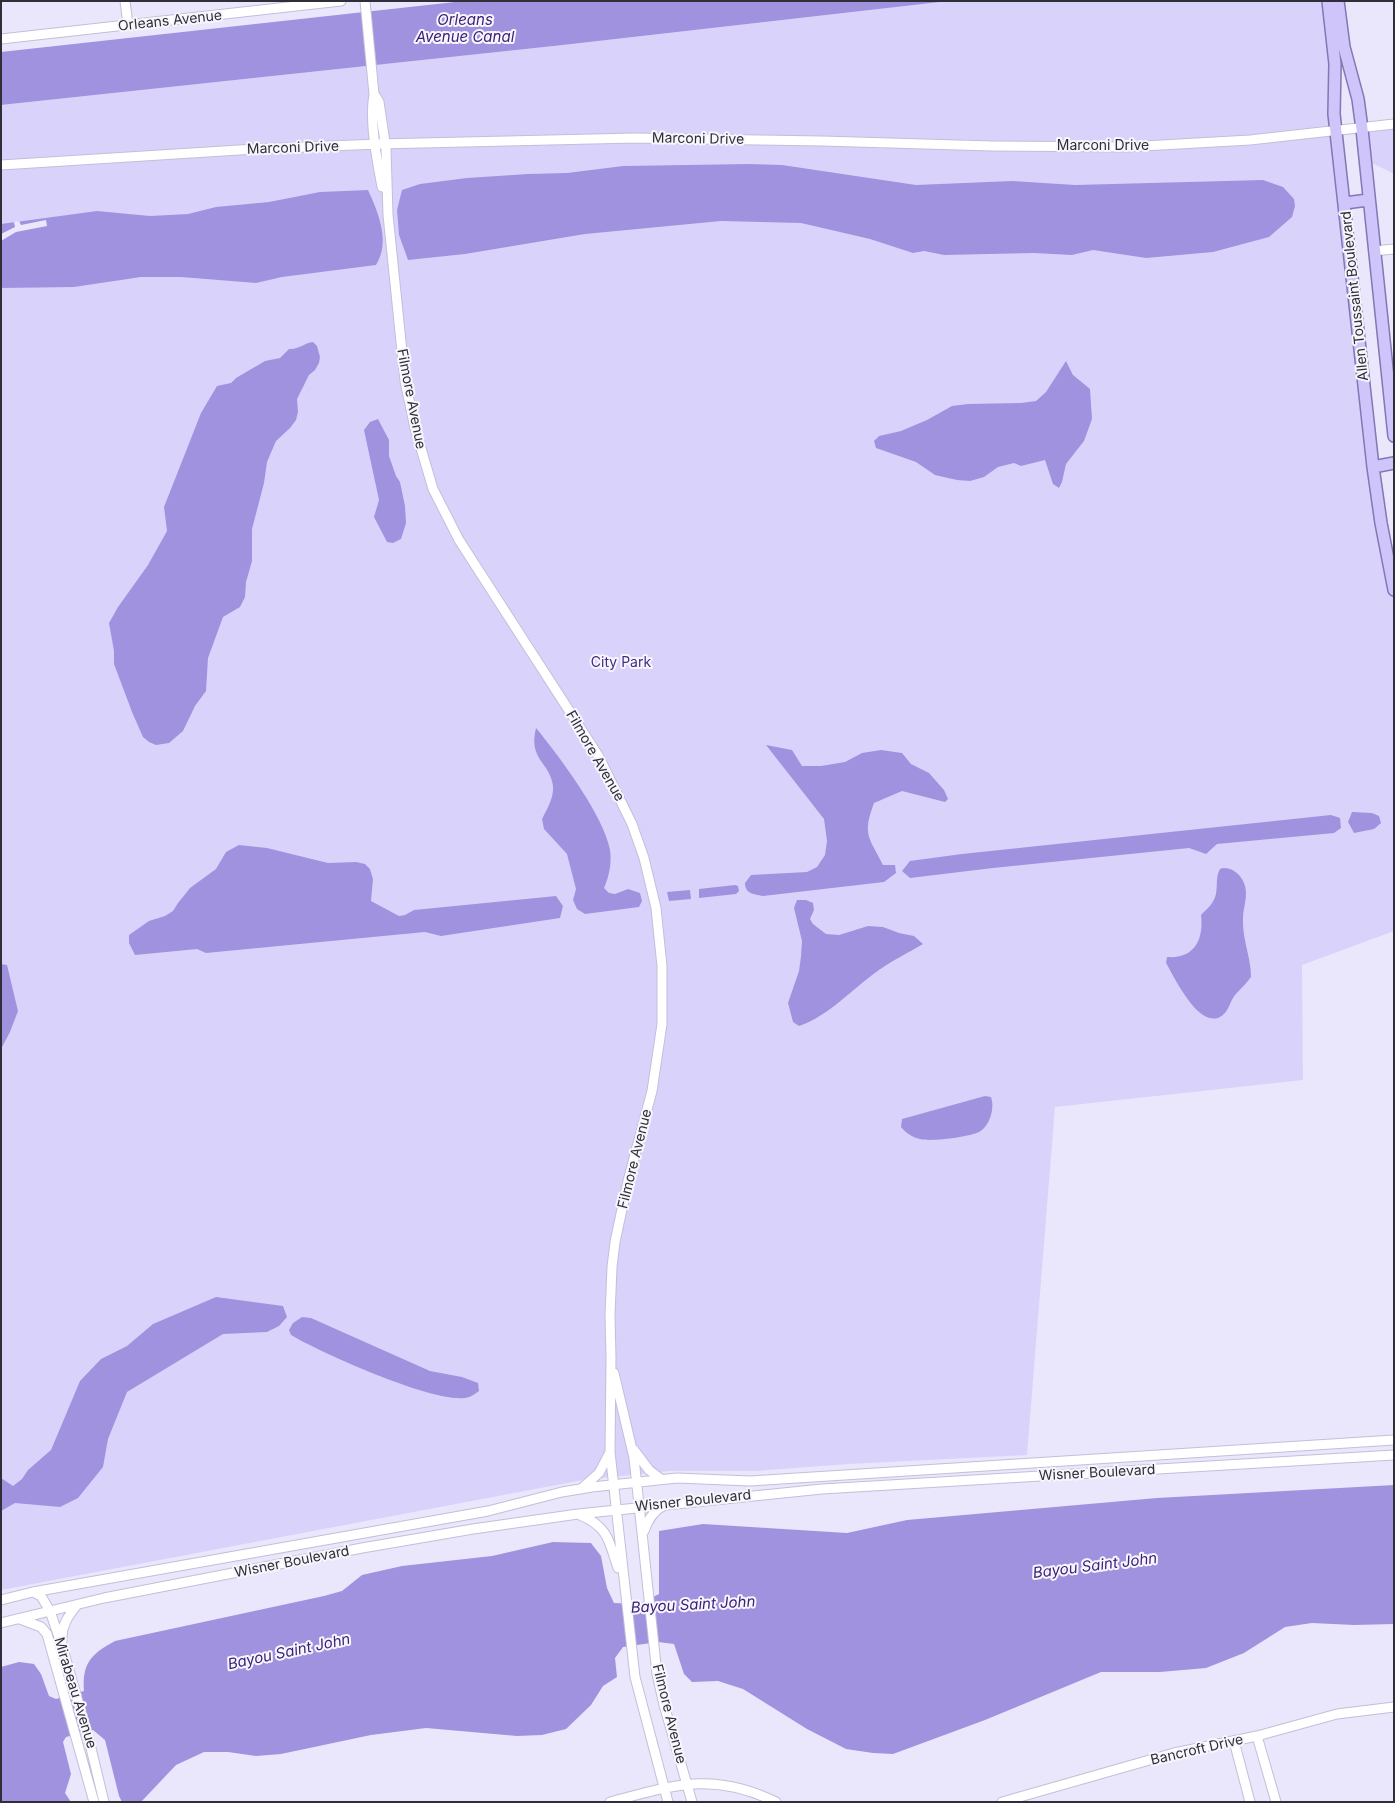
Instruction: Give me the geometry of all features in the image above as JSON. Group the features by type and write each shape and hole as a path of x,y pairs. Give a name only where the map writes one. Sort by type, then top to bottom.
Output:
{"main road":[{"name":"Allen Toussaint Boulevard","path":"1328,1 1335,64 1336,132 1373,466 1381,523 1394,590"},
{"name":"Allen Toussaint Boulevard","path":"1338,1 1344,47 1358,99 1362,129 1368,200 1392,396 1394,436"},
{"path":"1345,203 1368,200"},
{"path":"1373,466 1394,463"}],"street":[{"path":"125,1 128,25"},
{"name":"Filmore Avenue","path":"365,1 374,94 372,102 375,144 388,215"},
{"name":"Orleans Avenue","path":"1,39 340,2"},
{"name":"Filmore Avenue","path":"374,94 379,102 385,144 388,215 405,381 415,428 433,489 459,540 603,765 632,824 644,858 656,908 662,966 662,1024 652,1091 628,1181 615,1242 610,1315 610,1452 631,1646 639,1697 668,1802"},
{"name":"Marconi Drive","path":"1,165 255,149 375,144 635,138 1126,147 1250,140 1336,132 1394,124"},
{"path":"1374,251 1394,249"},
{"name":"Filmore Avenue","path":"611,1358 634,1458 653,1645 664,1705 692,1802"},
{"name":"Wisner Boulevard","path":"1,1600 33,1592 488,1511 562,1492 636,1482 677,1478 750,1480 1394,1440"},
{"path":"630,1445 641,1462 661,1480"},
{"path":"581,1489 601,1471 610,1452"},
{"name":"Wisner Boulevard","path":"1,1624 124,1594 362,1548 472,1529 616,1509 822,1489 1394,1455"},
{"path":"642,1536 647,1521 659,1508 667,1504"},
{"path":"578,1514 591,1519 601,1526 608,1538 624,1583"},
{"name":"Mirabeau Avenue","path":"33,1592 41,1596 50,1612 63,1649 104,1802"},
{"path":"63,1649 62,1634 65,1622 77,1605"},
{"name":"Mirabeau Avenue","path":"20,1619 41,1627 51,1643 94,1802"},
{"name":"Bancroft Drive","path":"1002,1802 1174,1754 1257,1736 1337,1714 1394,1707"},
{"path":"1257,1736 1276,1802"},
{"path":"1234,1741 1250,1802"},
{"path":"610,1802 664,1788 710,1783 725,1784 758,1793 776,1802"}],"green space":[{"name":"City Park","path":"949,1 1328,1 1334,114 1394,590 1394,931 1302,965 1303,1080 1055,1107 1027,1455 755,1471 670,1471 583,1480 1,1590 1,105 563,45"},
{"path":"1394,124 1394,174 1364,159 1362,129"}],"water":[{"name":"Orleans Avenue Canal","path":"464,1 949,1 563,45 1,105 1,52"},
{"path":"782,165 916,185 1012,181 1075,185 1263,180 1283,187 1294,199 1295,206 1292,217 1269,237 1213,252 1146,258 1093,250 1072,255 1034,253 944,255 924,251 913,253 870,239 801,223 721,221 585,234 465,254 408,260 399,235 397,210 402,190 420,184 467,178 567,173 623,166"},
{"path":"368,190 379,217 383,237 380,256 376,265 282,277 256,283 181,277 141,277 74,287 1,288 1,224 97,211 150,216 188,214 216,207 269,202 320,192"},
{"path":"313,342 317,346 320,357 319,363 309,375 297,399 298,412 296,420 276,441 267,462 264,483 252,529 252,561 246,582 245,597 240,607 223,617 208,658 206,691 195,706 183,731 169,743 156,745 143,737 132,712 114,664 114,651 109,623 148,565 167,531 164,507 201,413 217,386 231,383 265,361 280,358 289,349"},
{"path":"1066,361 1073,375 1090,389 1092,419 1084,441 1066,464 1059,488 1053,484 1045,460 1021,466 1014,463 998,467 984,477 970,481 935,475 916,462 876,448 874,441 879,436 901,431 927,420 952,406 1036,401 1046,392"},
{"path":"378,419 389,440 389,456 400,482 405,506 406,523 401,539 393,543 387,542 374,517 379,500 364,430 370,422"},
{"path":"536,728 579,787 606,836 611,860 609,875 604,888 609,893 615,894 628,889 640,893 642,901 639,907 585,914 577,909 573,900 576,889 567,854 544,829 542,819 551,799 553,786 548,771 537,754 534,739"},
{"path":"766,745 792,750 802,766 821,766 845,762 862,753 881,750 902,753 911,764 929,773 944,790 948,799 945,802 902,791 874,803 868,822 871,842 883,865 895,865 896,873 884,882 763,896 753,894 745,887 745,883 751,875 807,872 817,867 825,855 827,841 824,819"},
{"path":"1352,812 1372,813 1379,816 1381,823 1374,829 1354,833 1348,822"},
{"path":"1331,815 1340,818 1341,828 1334,833 1217,844 1206,854 1189,848 910,878 902,871 910,861 962,854"},
{"path":"239,845 267,848 328,863 356,862 365,864 370,869 373,879 371,901 399,916 414,910 556,896 563,906 560,918 441,936 425,932 206,953 197,949 135,955 129,943 129,935 149,921 165,916 173,911 190,888 216,869 226,852"},
{"path":"1223,868 1236,872 1245,887 1243,926 1251,977 1235,995 1225,1013 1220,1017 1212,1018 1196,1009 1188,1000 1166,963 1167,957 1184,955 1199,940 1202,924 1201,915 1214,899 1218,873"},
{"path":"738,886 739,891 736,894 699,898 699,889"},
{"path":"690,890 691,899 669,901 667,892"},
{"path":"797,900 806,900 813,903 814,910 810,919 813,924 826,934 839,935 868,926 883,927 914,936 923,944 869,977 821,1016 799,1026 793,1022 788,1003 799,971 801,956 802,941 794,908"},
{"path":"1,964 7,965 18,1011 1,1049"},
{"path":"985,1096 991,1097 992,1111 986,1126 979,1132 967,1136 926,1140 912,1136 901,1127 902,1119"},
{"path":"216,1297 283,1306 287,1317 279,1326 267,1332 223,1334 127,1392 108,1439 103,1467 78,1498 60,1507 15,1503 1,1511 1,1478 13,1486 51,1450 80,1381 101,1359 127,1346 153,1324"},
{"path":"302,1317 311,1318 430,1371 462,1377 478,1383 479,1391 469,1397 454,1398 433,1394 352,1365 291,1335 289,1330 293,1323"},
{"name":"Bayou Saint John","path":"1394,1485 1394,1624 1312,1623 1285,1627 1244,1653 1206,1668 1160,1672 1101,1672 985,1720 893,1754 846,1749 807,1729 743,1689 718,1681 692,1682 684,1674 674,1644 658,1642 623,1647 615,1658 617,1677 603,1686 591,1705 566,1729 542,1735 517,1736 426,1728 371,1735 281,1754 256,1756 228,1752 204,1752 176,1765 141,1802 122,1802 105,1740 93,1730 66,1737 63,1742 71,1774 65,1793 71,1802 1,1802 1,1667 19,1662 34,1664 41,1674 49,1696 56,1699 84,1691 85,1673 90,1660 100,1650 115,1641 324,1596 342,1591 362,1575 402,1566 492,1556 553,1542 591,1543 601,1556 607,1588 614,1603 639,1604 659,1594 659,1531 703,1524 847,1533 907,1520 1157,1498"}],"pier":[{"path":"46,220 47,226 16,232 1,241 1,234 15,227 14,222 19,221 21,225"}]}
